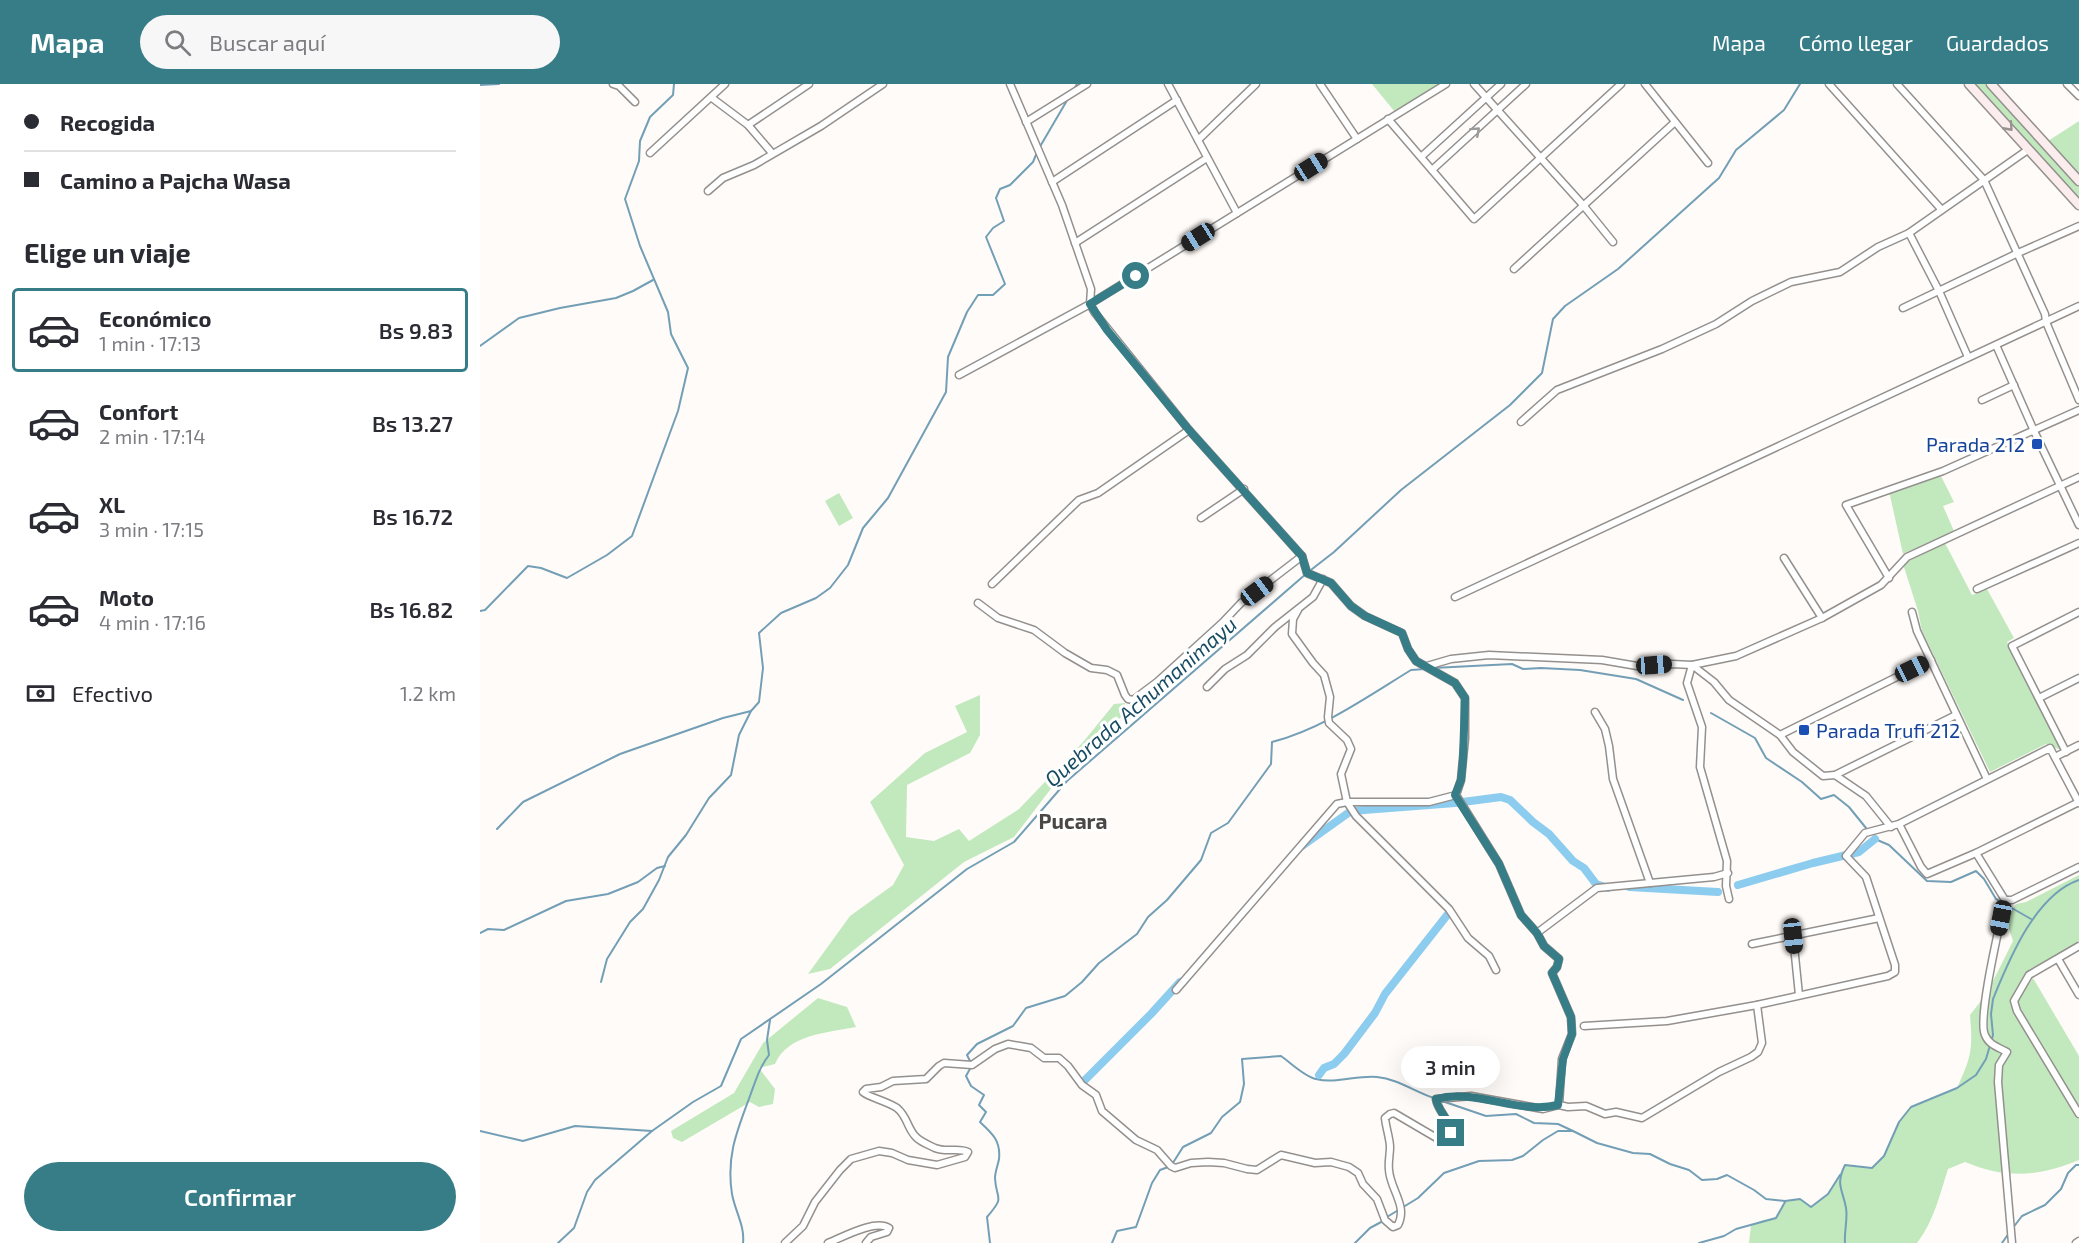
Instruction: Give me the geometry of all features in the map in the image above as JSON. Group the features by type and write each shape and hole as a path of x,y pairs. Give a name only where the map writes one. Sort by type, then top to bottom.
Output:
{"main road":[{"path":"1969,84 2079,205"},
{"path":"1991,84 2079,181"}],"street":[{"path":"613,84 619,86 635,102"},
{"path":"650,153 725,84"},
{"path":"748,125 809,84"},
{"path":"708,191 723,178 754,165 821,126 884,84"},
{"path":"1010,84 1075,243 1091,289 1090,304 1114,338 1189,430 1302,556 1307,573 1331,583 1351,606 1365,616 1402,633 1416,661 1455,683 1465,698 1461,780 1455,795"},
{"path":"1026,123 1087,84"},
{"path":"1168,84 1237,213"},
{"path":"1198,140 1256,84"},
{"path":"1320,84 1357,139"},
{"path":"959,375 1090,304 1446,84"},
{"path":"1474,84 1583,205 1613,242"},
{"path":"1421,157 1501,84"},
{"path":"1432,170 1526,84"},
{"path":"1388,119 1474,219 1621,84"},
{"path":"1645,84 1708,163"},
{"path":"1828,84 1941,209"},
{"path":"1897,84 1984,180 2045,314 2046,322 2079,400"},
{"path":"2067,84 2079,96"},
{"path":"712,98 748,125 772,153"},
{"path":"1052,182 1177,100"},
{"path":"1514,269 1675,122"},
{"path":"1521,422 1557,390 1662,349 1716,324 1752,301 1791,282 1840,272 1878,247 1909,233 2029,149"},
{"path":"1075,243 1207,158"},
{"path":"1903,308 2079,226"},
{"path":"1909,233 1939,291 1968,357"},
{"path":"1455,597 2079,306"},
{"path":"1996,345 2079,525"},
{"path":"1982,400 2014,385"},
{"path":"1889,578 1845,505 1943,471 2079,410"},
{"path":"992,585 1079,500 1098,493 1189,430"},
{"path":"1427,666 1450,659 1489,655 1602,660 1637,666 1692,665 1736,656 1822,618 1881,585 1907,557 2079,477"},
{"path":"1201,518 1244,489"},
{"path":"1977,589 2079,543"},
{"path":"978,603 998,618 1034,630 1065,653 1091,668 1107,670 1117,675 1125,695 1128,699 1133,700 1157,682 1241,603 1302,556"},
{"path":"1784,558 1822,618"},
{"path":"1207,687 1225,669 1247,655 1275,627 1313,597 1323,579"},
{"path":"1298,610 1293,619 1292,634 1312,663 1324,675 1330,697 1329,723 1347,740 1351,749 1341,774 1347,802 1356,816 1449,909 1468,938 1490,957 1496,970"},
{"path":"1912,612 1917,631 1987,779"},
{"path":"2066,752 2012,646 2079,612"},
{"path":"1780,735 1931,660"},
{"path":"1692,665 1714,682 1729,700 1780,735 1793,752 1823,776 1835,775 1956,716"},
{"path":"1692,665 1687,683 1702,728 1700,767 1719,826 1727,861 1726,886 1729,899"},
{"path":"2039,699 2079,678"},
{"path":"1595,712 1605,729 1613,779 1650,883"},
{"path":"2055,757 2079,745"},
{"path":"1584,1026 1666,1021 1756,1005 1888,976 1895,972 1895,965 1866,877 1846,856 1865,834 1879,828 1899,824 2050,748 2079,803 1927,874 1921,867 1899,824"},
{"path":"1835,775 1866,796 1891,827"},
{"path":"1176,990 1337,804 1429,802 1455,795"},
{"path":"1455,795 1499,864 1521,915 1537,933 1544,946 1559,959 1552,973 1571,1017 1572,1034 1563,1059 1558,1105"},
{"path":"1976,853 2005,900 1987,986 1982,1028 1990,1044 2007,1052 1999,1065 1998,1082 2012,1243"},
{"path":"2005,900 2012,900 2079,867"},
{"path":"1537,933 1597,888 1714,877 1728,873"},
{"path":"1752,944 1879,918"},
{"path":"1793,936 1799,995"},
{"path":"2079,946 2029,975 2014,1001 2017,1011 2079,1114"},
{"path":"2058,959 2079,995"},
{"path":"785,1243 803,1226 815,1202 845,1163 851,1159 879,1151 892,1153 908,1160 942,1165 965,1157 968,1152 964,1150 942,1151 919,1140 914,1135 904,1114 886,1101 866,1095 863,1092 866,1089 881,1088 893,1081 926,1079 944,1064 972,1065 995,1049 1008,1044 1031,1048 1044,1058 1059,1058 1082,1085 1096,1095 1102,1111 1136,1140 1155,1148 1175,1168 1191,1163 1224,1162 1247,1170 1257,1170 1281,1155 1315,1163 1337,1163 1358,1173 1362,1184 1377,1200 1385,1220 1393,1227 1398,1226 1401,1220 1401,1208 1389,1173 1390,1144 1385,1118 1394,1113 1440,1140 1451,1133 1448,1120 1437,1107 1436,1099 1471,1096 1543,1109 1558,1105 1586,1106 1605,1114 1616,1112 1642,1118 1719,1072 1758,1052 1762,1043 1756,1005"},
{"path":"828,1243 869,1226 882,1225 889,1228 887,1232 871,1237 866,1243"}],"green space":[{"path":"1372,84 1438,84 1395,112"},
{"path":"1974,84 1986,84 2079,186 2079,200"},
{"path":"2079,121 2079,175 2048,141"},
{"path":"1941,476 1954,502 1943,506 1954,531 1903,554 1889,491"},
{"path":"839,493 853,518 839,526 825,501"},
{"path":"1945,543 1972,595 1987,589 2014,638 2007,642 2062,747 2058,749 2046,744 1990,772 1922,631 1903,564"},
{"path":"980,695 980,735 970,753 907,785 906,837 934,841 959,829 969,841 1019,809 1084,741 1114,704 1125,703 1127,711 1053,786 1014,837 964,862 830,969 808,974 850,916 893,885 904,865 870,802 925,753 967,732 955,706"},
{"path":"2079,875 2079,941 2026,975 2010,1004 2079,1119 2079,1160 2050,1170 2022,1174 1994,1171 1965,1162 1948,1169 1932,1217 1917,1243 1749,1243 1751,1225 1776,1218 1785,1201 1800,1199 1811,1207 1828,1194 1845,1165 1872,1168 1884,1156 1899,1122 1911,1107 1957,1088 1970,1053 1970,1015 1987,993 2013,941 2006,920 2016,904 2026,902"},
{"path":"2033,978 2079,1056 2079,1106 2019,1008 2017,1002"},
{"path":"818,998 847,1007 856,1027 810,1036 789,1046 775,1064 759,1068 775,1089 773,1104 759,1107 750,1102 682,1142 673,1138 671,1131 734,1093 763,1043"}],"waterway":[{"path":"480,85 499,84"},
{"path":"480,611 485,610 528,566 541,568 567,578 607,555 632,536 678,411 688,368 671,334 668,312 640,246 625,199 639,161 640,141 650,117 673,95 674,84"},
{"path":"1074,89 1077,84"},
{"name":"Quebrada Achumanimayu","path":"558,1243 574,1228 587,1192 595,1180 652,1131 693,1102 721,1086 741,1039 821,984 967,869 1014,842 1067,781 1334,552 1401,490 1510,405 1542,373 1553,319 1565,306 1618,269 1719,178 1736,150 1784,110 1800,84"},
{"path":"601,982 607,959 630,922 643,909 659,880 668,857 686,835 709,798 731,775 739,735 751,711 759,702 763,668 759,633 781,613 816,598 830,588 848,565 863,528 888,498 946,392 948,357 967,312 978,295 993,295 1005,284 986,237 993,228 1004,221 996,198 1000,189 1010,185 1033,162 1069,97"},
{"path":"480,346 519,318 616,298 653,280"},
{"path":"1433,668 1512,664 1523,669 1580,670 1636,679 1683,700"},
{"path":"971,1063 967,1055 977,1044 1013,1026 1026,1008 1065,996 1099,963 1137,934 1148,917 1167,900 1201,860 1211,833 1228,823 1271,764 1272,742 1326,721 1411,670 1425,669"},
{"path":"497,829 523,802 620,754 723,718 751,711"},
{"path":"1711,713 1755,738 1766,758 1802,782 1821,799 1834,795 1849,807 1866,828"},
{"path":"1302,846 1351,811 1501,797 1510,800 1549,834 1573,861 1584,868 1596,884 1608,888"},
{"path":"1875,839 1889,845 1927,881 1951,882 1976,871 1984,879 1996,899 2031,919"},
{"path":"1738,885 1859,852 1875,839"},
{"path":"480,933 488,929 504,930 566,901 608,894 638,882 657,868 665,866"},
{"path":"1845,1243 1846,1212 1840,1183 1845,1165 1872,1168 1884,1156 1899,1122 1911,1107 1957,1088 1976,1075 1986,1059 1993,1035 1991,1014 1993,999 2016,948 2049,899 2063,888 2079,880"},
{"path":"1629,887 1718,892"},
{"path":"1319,1075 1324,1068 1334,1064 1344,1054 1375,1013 1385,994 1448,914"},
{"path":"1085,1080 1180,982"},
{"path":"743,1243 741,1225 732,1194 730,1168 737,1132 756,1079 769,1055 767,1040 770,1020"},
{"path":"1112,1243 1117,1231 1136,1227 1152,1183 1160,1170 1171,1166 1183,1147 1211,1133 1222,1117 1240,1102 1244,1084 1242,1059 1281,1056 1312,1078 1331,1081 1369,1077 1385,1078 1434,1098"},
{"path":"971,1067 966,1076 971,1086 984,1095 979,1105 986,1112 980,1122 995,1138 999,1147 999,1159 995,1173 998,1201 987,1217 990,1243"},
{"path":"1442,1101 1486,1116 1516,1114 1534,1123 1558,1124 1573,1131"},
{"path":"480,1131 523,1141 575,1126 652,1131"},
{"path":"1387,1217 1418,1198 1444,1173 1479,1161 1512,1160 1523,1156 1558,1131 1573,1131 1597,1143 1633,1153 1650,1154 1689,1170 1702,1180 1717,1179 1727,1175 1766,1199 1785,1201 1800,1199 1811,1207 1828,1194 1840,1175"},
{"path":"2012,1229 2022,1216 2045,1205 2061,1189 2068,1173 2079,1165"},
{"path":"1699,1243 1724,1236 1736,1229 1776,1218 1785,1202"},
{"path":"1355,1243 1370,1228 1383,1221"},
{"path":"2002,1243 2009,1233"}],"place":[{"name":"Parada 212","path":"2037,444"},
{"name":"Parada Trufi 212","path":"1804,730"}],"district":[{"name":"Pucara","path":"1073,820"}],"route":[{"path":"1136,276 1090,304 1107,330 1189,430 1302,556 1307,573 1331,583 1351,606 1365,616 1402,633 1416,661 1455,683 1465,698 1465,738 1461,780 1455,795 1499,864 1521,915 1537,933 1544,946 1559,959 1552,973 1571,1017 1572,1034 1563,1059 1558,1105 1543,1109 1471,1096 1436,1099 1437,1107 1448,1120 1451,1133"}]}
